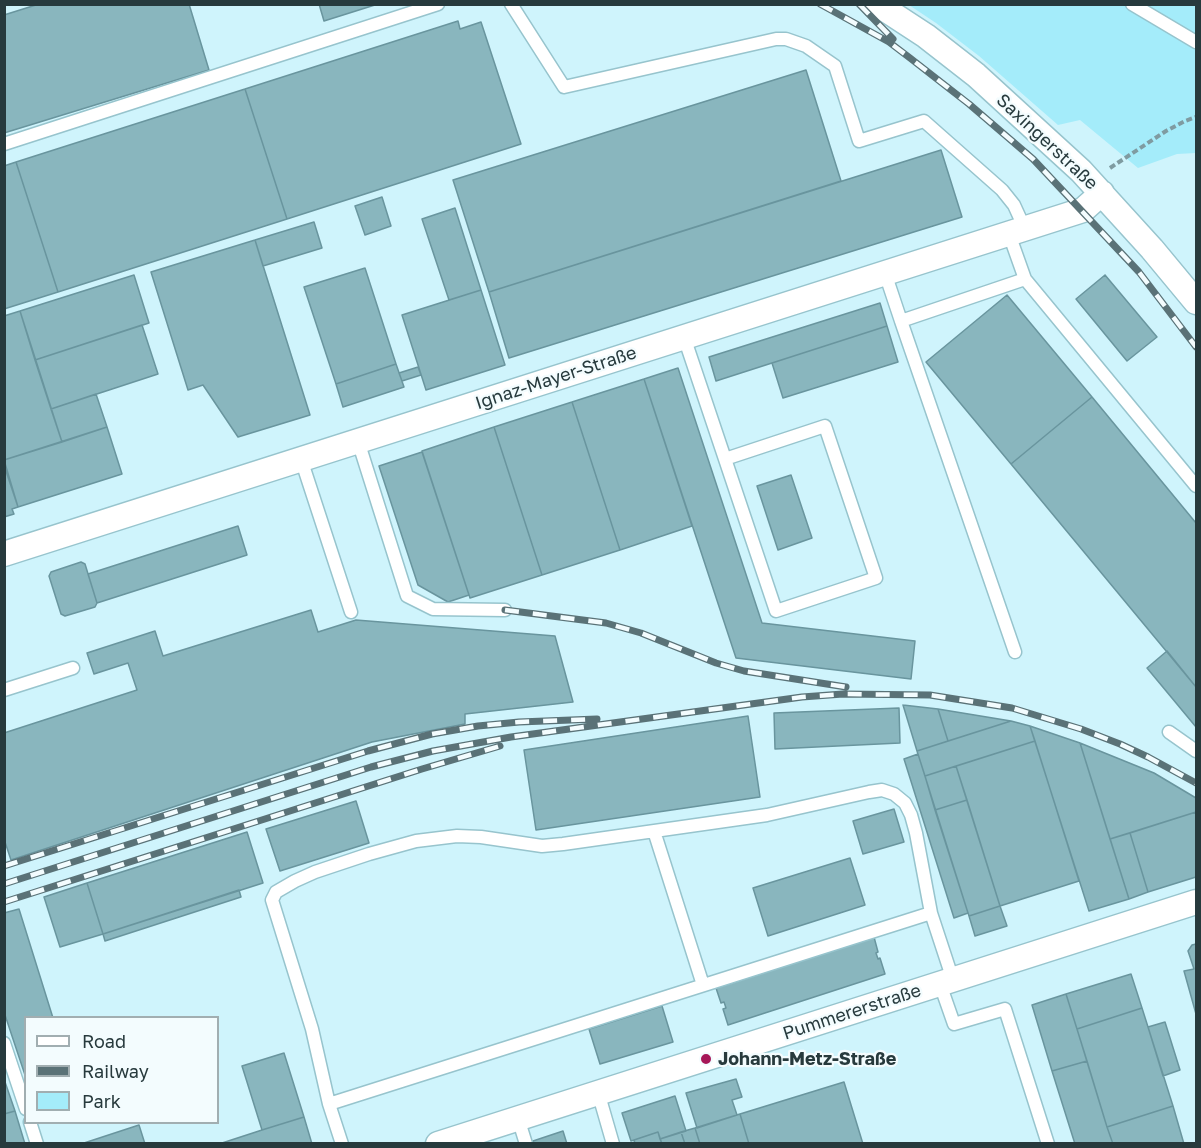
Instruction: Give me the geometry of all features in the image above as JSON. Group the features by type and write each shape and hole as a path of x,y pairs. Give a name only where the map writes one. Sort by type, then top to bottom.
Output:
{"street":[{"name":"Saxingerstraße","path":"877,4 926,36 976,75 1098,188 1197,302"},
{"name":"Ignaz-Mayer-Straße","path":"4,554 1083,210 1098,188"},
{"name":"Pummererstraße","path":"438,1143 1197,902"}],"lane":[{"path":"4,144 438,4"},
{"path":"511,4 564,87 777,39 786,39 806,46 835,66 860,141 924,121 1002,190 1014,205 1025,279 1197,486"},
{"path":"1132,4 1197,42"},
{"path":"885,273 1016,652"},
{"path":"901,321 1025,279"},
{"path":"684,337 776,611 876,578 825,426 725,459"},
{"path":"358,441 407,596 433,609 505,609"},
{"path":"301,459 351,612"},
{"path":"4,690 72,668"},
{"path":"1169,732 1197,751"},
{"path":"342,1143 329,1104 312,1029 272,900 276,892 315,872 369,854 436,837 482,837 542,846 563,844 767,815 882,790 894,794 905,802 911,815 954,1024 1005,1009 1048,1143"},
{"path":"654,831 703,985"},
{"path":"329,1104 932,913"},
{"path":"4,1043 24,1103"},
{"path":"598,1092 614,1143"},
{"path":"518,1118 526,1143"},
{"path":"31,1124 37,1143"}],"path":[{"path":"1098,188 1110,167 1129,153 1185,120 1197,117"}],"green space":[{"path":"909,5 1196,5 1196,153 1177,154 1138,168 1080,120 1058,125 979,56"}],"building":[{"path":"39,4 189,4 209,70 4,133 4,15"},
{"path":"319,4 378,4 324,21"},
{"path":"458,21 460,29 481,22 521,144 287,219 245,89"},
{"path":"806,70 841,181 489,292 453,180"},
{"path":"245,89 287,219 58,292 16,162"},
{"path":"941,150 962,217 509,358 489,292"},
{"path":"16,162 58,292 4,309 4,166"},
{"path":"382,197 391,226 365,235 355,206"},
{"path":"455,208 481,290 449,300 422,219"},
{"path":"314,222 322,248 263,266 255,240"},
{"path":"255,240 310,415 238,437 203,385 188,390 151,272"},
{"path":"365,268 396,364 336,384 304,287"},
{"path":"134,275 149,323 35,360 20,311"},
{"path":"1105,275 1157,337 1127,361 1076,299"},
{"path":"481,290 505,365 426,390 402,315"},
{"path":"1007,295 1092,397 1011,464 926,362"},
{"path":"880,303 887,326 716,381 709,357"},
{"path":"20,311 62,442 4,460 4,316"},
{"path":"142,325 158,374 51,409 35,360"},
{"path":"887,326 898,362 783,398 772,363"},
{"path":"396,364 404,387 343,407 336,384"},
{"path":"418,367 421,375 402,381 399,373"},
{"path":"678,368 762,623 915,641 911,679 736,658 644,379"},
{"path":"644,379 692,526 620,550 572,402"},
{"path":"96,394 107,427 62,442 51,409"},
{"path":"1092,397 1196,523 1196,687 1011,464"},
{"path":"572,402 620,550 542,575 494,427"},
{"path":"107,427 122,474 18,507 4,460"},
{"path":"494,427 542,575 470,598 422,451"},
{"path":"422,452 469,595 448,602 418,585 379,466"},
{"path":"4,465 18,507 12,509 14,514 4,517"},
{"path":"791,475 812,538 778,550 757,486"},
{"path":"238,526 247,555 97,603 88,574"},
{"path":"81,562 85,564 97,603 95,607 65,616 61,614 49,576 51,572"},
{"path":"311,610 318,632 356,620 555,636 573,702 465,714 465,724 372,742 11,860 4,839 4,733 137,690 128,663 94,674 87,653 155,631 163,656"},
{"path":"1167,651 1196,687 1196,727 1147,668"},
{"path":"903,705 938,709 948,741 917,751"},
{"path":"899,708 900,743 775,749 774,713"},
{"path":"938,709 1011,721 948,741"},
{"path":"748,716 760,797 536,830 524,750"},
{"path":"1011,721 1030,726 1035,741 925,776 917,751"},
{"path":"1030,726 1080,743 1129,899 1089,911"},
{"path":"1035,741 1079,881 1000,906 956,766"},
{"path":"1080,743 1154,773 1196,798 1196,812 1110,839"},
{"path":"918,754 968,913 954,918 904,759"},
{"path":"956,766 967,800 935,810 925,776"},
{"path":"967,800 1000,906 969,916 935,810"},
{"path":"356,801 369,843 280,871 266,829"},
{"path":"894,809 904,842 863,854 853,821"},
{"path":"1196,812 1196,877 1148,892 1130,833"},
{"path":"247,832 263,883 103,934 87,883"},
{"path":"1130,833 1148,892 1129,899 1110,839"},
{"path":"850,858 865,905 768,936 753,888"},
{"path":"87,883 103,934 60,947 44,897"},
{"path":"239,890 241,897 105,941 103,934"},
{"path":"1000,906 1007,926 975,936 969,916"},
{"path":"19,909 52,1016 24,1016 24,1072 4,1012 4,913"},
{"path":"874,937 878,952 876,953 885,974 728,1025 723,1009 726,1008 724,1002 721,1003 716,988"},
{"path":"1196,944 1196,1014 1184,971 1194,969 1188,951 1192,945"},
{"path":"1131,974 1142,1008 1077,1029 1066,994"},
{"path":"1066,994 1087,1061 1052,1071 1032,1005"},
{"path":"662,1006 673,1042 600,1064 589,1029"},
{"path":"1142,1008 1173,1106 1107,1127 1077,1029"},
{"path":"1165,1022 1180,1070 1163,1076 1148,1027"},
{"path":"284,1053 304,1117 262,1130 242,1066"},
{"path":"1087,1061 1113,1144 1075,1144 1052,1071"},
{"path":"4,1079 15,1111 4,1114"},
{"path":"736,1079 742,1097 732,1100 737,1115 697,1128 686,1093"},
{"path":"844,1082 863,1144 749,1144 740,1114"},
{"path":"675,1096 686,1131 660,1139 658,1132 631,1141 622,1113"},
{"path":"1173,1106 1184,1144 1113,1144 1107,1127"},
{"path":"15,1111 25,1144 4,1144 4,1114"},
{"path":"740,1114 749,1144 700,1144 695,1128"},
{"path":"304,1117 312,1144 219,1144 262,1130"},
{"path":"139,1125 145,1144 81,1144"},
{"path":"695,1128 700,1144 685,1144 681,1132"},
{"path":"563,1131 567,1144 533,1144 533,1141"},
{"path":"658,1132 662,1144 635,1144 634,1140"},
{"path":"681,1132 685,1144 662,1144 660,1139"}],"railway":[{"path":"820,4 889,42 969,104 1033,159 1139,272 1196,347"},
{"path":"859,4 893,39"},
{"path":"505,610 606,623 641,633 716,663 744,671 846,687"},
{"path":"4,884 371,767 433,751 511,737 802,697 843,694 930,695 1012,708 1081,729 1120,744 1196,783"},
{"path":"4,866 368,751 432,734 519,722 597,719"},
{"path":"4,902 500,746"}],"place":[{"name":"Johann-Metz-Straße","path":"706,1059"}]}
